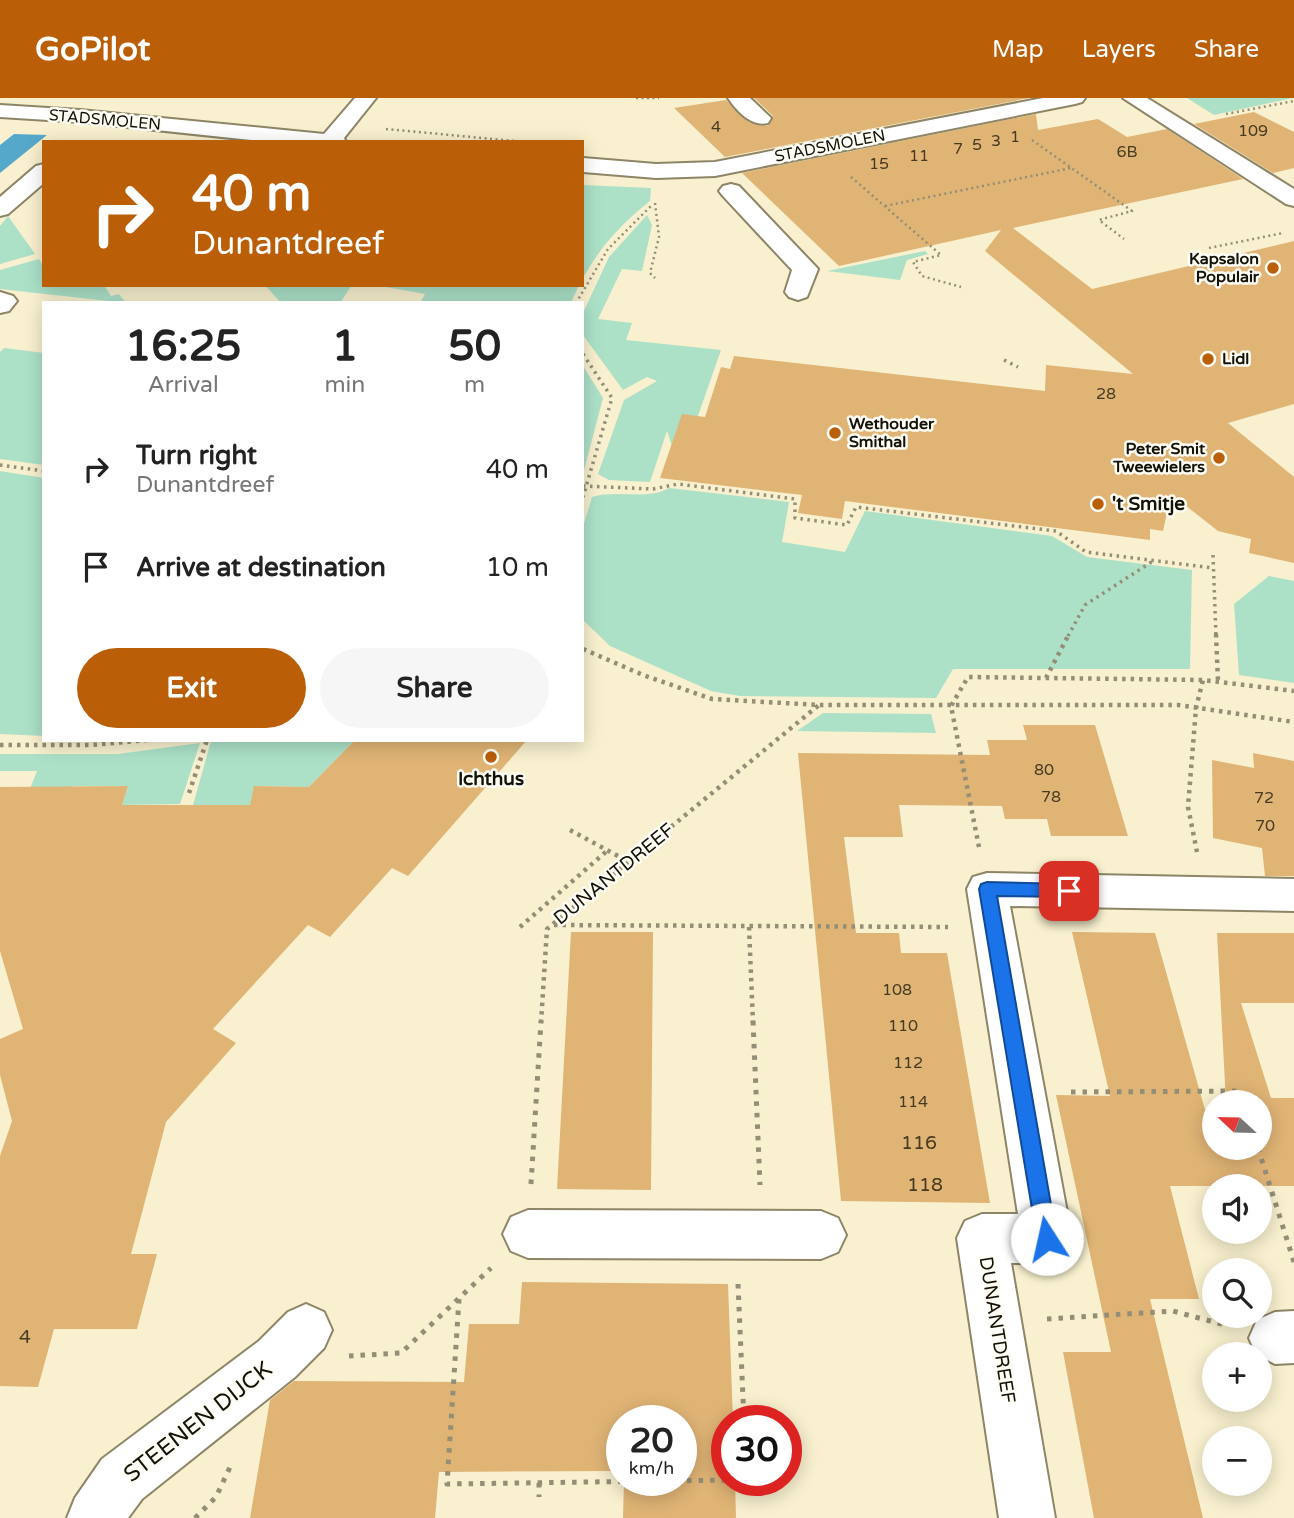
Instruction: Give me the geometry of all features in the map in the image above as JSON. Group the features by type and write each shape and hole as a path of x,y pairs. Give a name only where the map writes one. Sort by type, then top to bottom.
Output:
{"street":[{"path":"330,140 366,98"},
{"path":"738,98 760,118"},
{"name":"STADSMOLEN","path":"584,165 656,171 715,169 1075,98"},
{"path":"1133,98 1294,199"},
{"name":"STADSMOLEN","path":"3,115 104,119 319,140"},
{"path":"86,134 104,119"},
{"path":"0,209 42,173"},
{"path":"731,191 805,269 798,292"},
{"path":"991,908 1206,894 1294,895"},
{"name":"DUNANTDREEF","path":"991,908 1047,1239 982,1238 1027,1518"},
{"path":"528,1234 821,1236"},
{"name":"STEENEN DIJCK","path":"95,1518 122,1479 292,1344"}],"path":[{"path":"636,98 659,98"},
{"path":"1214,117 1294,101"},
{"path":"993,114 1132,211 1099,220 1124,239"},
{"path":"884,206 1070,167"},
{"path":"655,278 650,273 659,237 655,202 656,171"},
{"path":"845,172 941,255 913,262 922,276 961,287"},
{"path":"577,301 598,260 631,222 655,202"},
{"path":"1209,248 1294,230"},
{"path":"584,356 612,398 585,486 653,489 678,484 795,499 795,518 847,525 856,507 1056,531 1086,552 1213,568"},
{"path":"1004,360 1018,366"},
{"path":"0,465 42,471"},
{"path":"1213,555 1218,681"},
{"path":"1046,678 1085,605 1154,560"},
{"path":"584,649 643,675 712,699 819,705 1178,705 1294,722"},
{"path":"552,925 749,927 991,908 951,706 968,677 1203,680 1294,691"},
{"path":"1203,680 1196,708 1188,807 1206,894"},
{"name":"DUNANTDREEF","path":"528,1234 547,929 819,705"},
{"path":"0,745 92,745 125,742"},
{"path":"189,793 205,742"},
{"path":"569,830 629,862"},
{"path":"520,927 608,850"},
{"path":"744,1405 749,1235 749,927"},
{"path":"1022,1092 1202,1091"},
{"path":"1262,1160 1294,1262"},
{"path":"292,1344 401,1353 528,1234"},
{"path":"459,1298 447,1484 711,1480"},
{"path":"997,1322 1173,1311 1284,1338"},
{"path":"195,1518 216,1497 233,1459"},
{"path":"539,1483 539,1497"}],"green space":[{"path":"1187,98 1293,98 1214,115"},
{"path":"584,185 651,188 650,201 612,236 584,276"},
{"path":"647,215 652,225 642,271 622,269 598,319 632,323 626,340 721,350 686,450 673,449 667,431 650,482 609,480 598,474 624,400 657,381 647,377 623,390 584,336 584,311 609,257"},
{"path":"8,216 35,254 0,264 0,226"},
{"path":"925,251 928,254 907,260 900,280 827,271"},
{"path":"39,259 42,264 42,287 105,287 111,296 119,294 124,301 0,289 0,270"},
{"path":"267,287 351,287 341,301 279,301"},
{"path":"386,287 578,287 572,301 421,301 425,294"},
{"path":"4,348 42,353 42,465 0,459 0,352"},
{"path":"584,368 603,398 584,470"},
{"path":"0,471 42,478 42,736 0,734"},
{"path":"669,488 789,502 782,542 845,552 865,511 1052,536 1087,557 1192,570 1190,669 953,669 936,698 740,696 711,691 610,646 584,621 584,524 592,497 660,492"},
{"path":"1269,576 1294,581 1294,683 1239,675 1234,604"},
{"path":"823,713 931,714 936,733 797,731"},
{"path":"211,742 353,742 309,787 255,786 250,805 193,805"},
{"path":"200,743 180,804 122,805 128,786 72,786 69,793 28,794 37,771 0,771 0,754 118,754"}],"water":[{"path":"14,134 47,135 0,173 0,145"}],"building":[{"path":"754,98 1029,98 725,157 674,108 726,100 749,122 768,126 773,116"},
{"path":"1254,112 1294,132 1294,168 1273,173 1194,124"},
{"path":"1036,114 1038,130 1098,119 1127,137 1167,129 1243,179 1013,228 1092,289 1294,241 1294,404 1228,423 1294,477 1294,563 1249,553 1251,539 1218,531 1171,494 1163,531 1150,529 1150,540 845,501 842,519 798,513 802,495 660,478 682,414 705,417 721,367 730,369 734,356 1045,391 1046,365 1133,374 985,251 1001,230 839,266 742,173"},
{"path":"1023,725 1095,725 1128,836 1051,836 1047,819 1005,819 1002,806 899,805 903,837 844,837 856,933 899,933 901,953 947,953 990,1203 841,1201 798,753 990,755 987,740 1027,740"},
{"path":"353,742 525,742 408,876 392,868 330,937 308,925 213,1029 236,1043 166,1122 131,1254 157,1254 137,1329 54,1329 38,1387 0,1386 0,1156 12,1121 0,1075 0,1039 23,1029 0,951 0,787 128,786 122,805 250,805 254,786 309,787"},
{"path":"1253,753 1294,761 1294,876 1265,876 1262,848 1213,838 1212,760 1254,768"},
{"path":"571,932 653,932 651,1190 557,1189"},
{"path":"1072,932 1155,933 1202,1099 1202,1160 1272,1160 1272,1098 1294,1098 1294,1186 1272,1186 1272,1174 1202,1174 1202,1186 1170,1186 1199,1299 1150,1299 1203,1518 1094,1518 1063,1352 1111,1352 1056,1095 1110,1096"},
{"path":"1217,933 1294,933 1294,1003 1241,1003 1268,1090 1225,1090"},
{"path":"522,1282 728,1284 732,1405 711,1405 711,1496 735,1496 736,1518 623,1518 624,1496 697,1496 697,1405 606,1405 606,1471 439,1472 435,1518 250,1518 270,1400 294,1381 464,1382 469,1324 519,1324"}],"place":[{"name":"Kapsalon Populair","path":"1273,268"},
{"name":"Lidl","path":"1208,359"},
{"name":"Wethouder Smithal","path":"835,433"},
{"name":"Peter Smit Tweewielers","path":"1219,458"},
{"name":"'t Smitje","path":"1098,504"},
{"name":"Ichthus","path":"491,757"}],"route":[{"path":"1047,1239 987,889 1069,891"}]}
